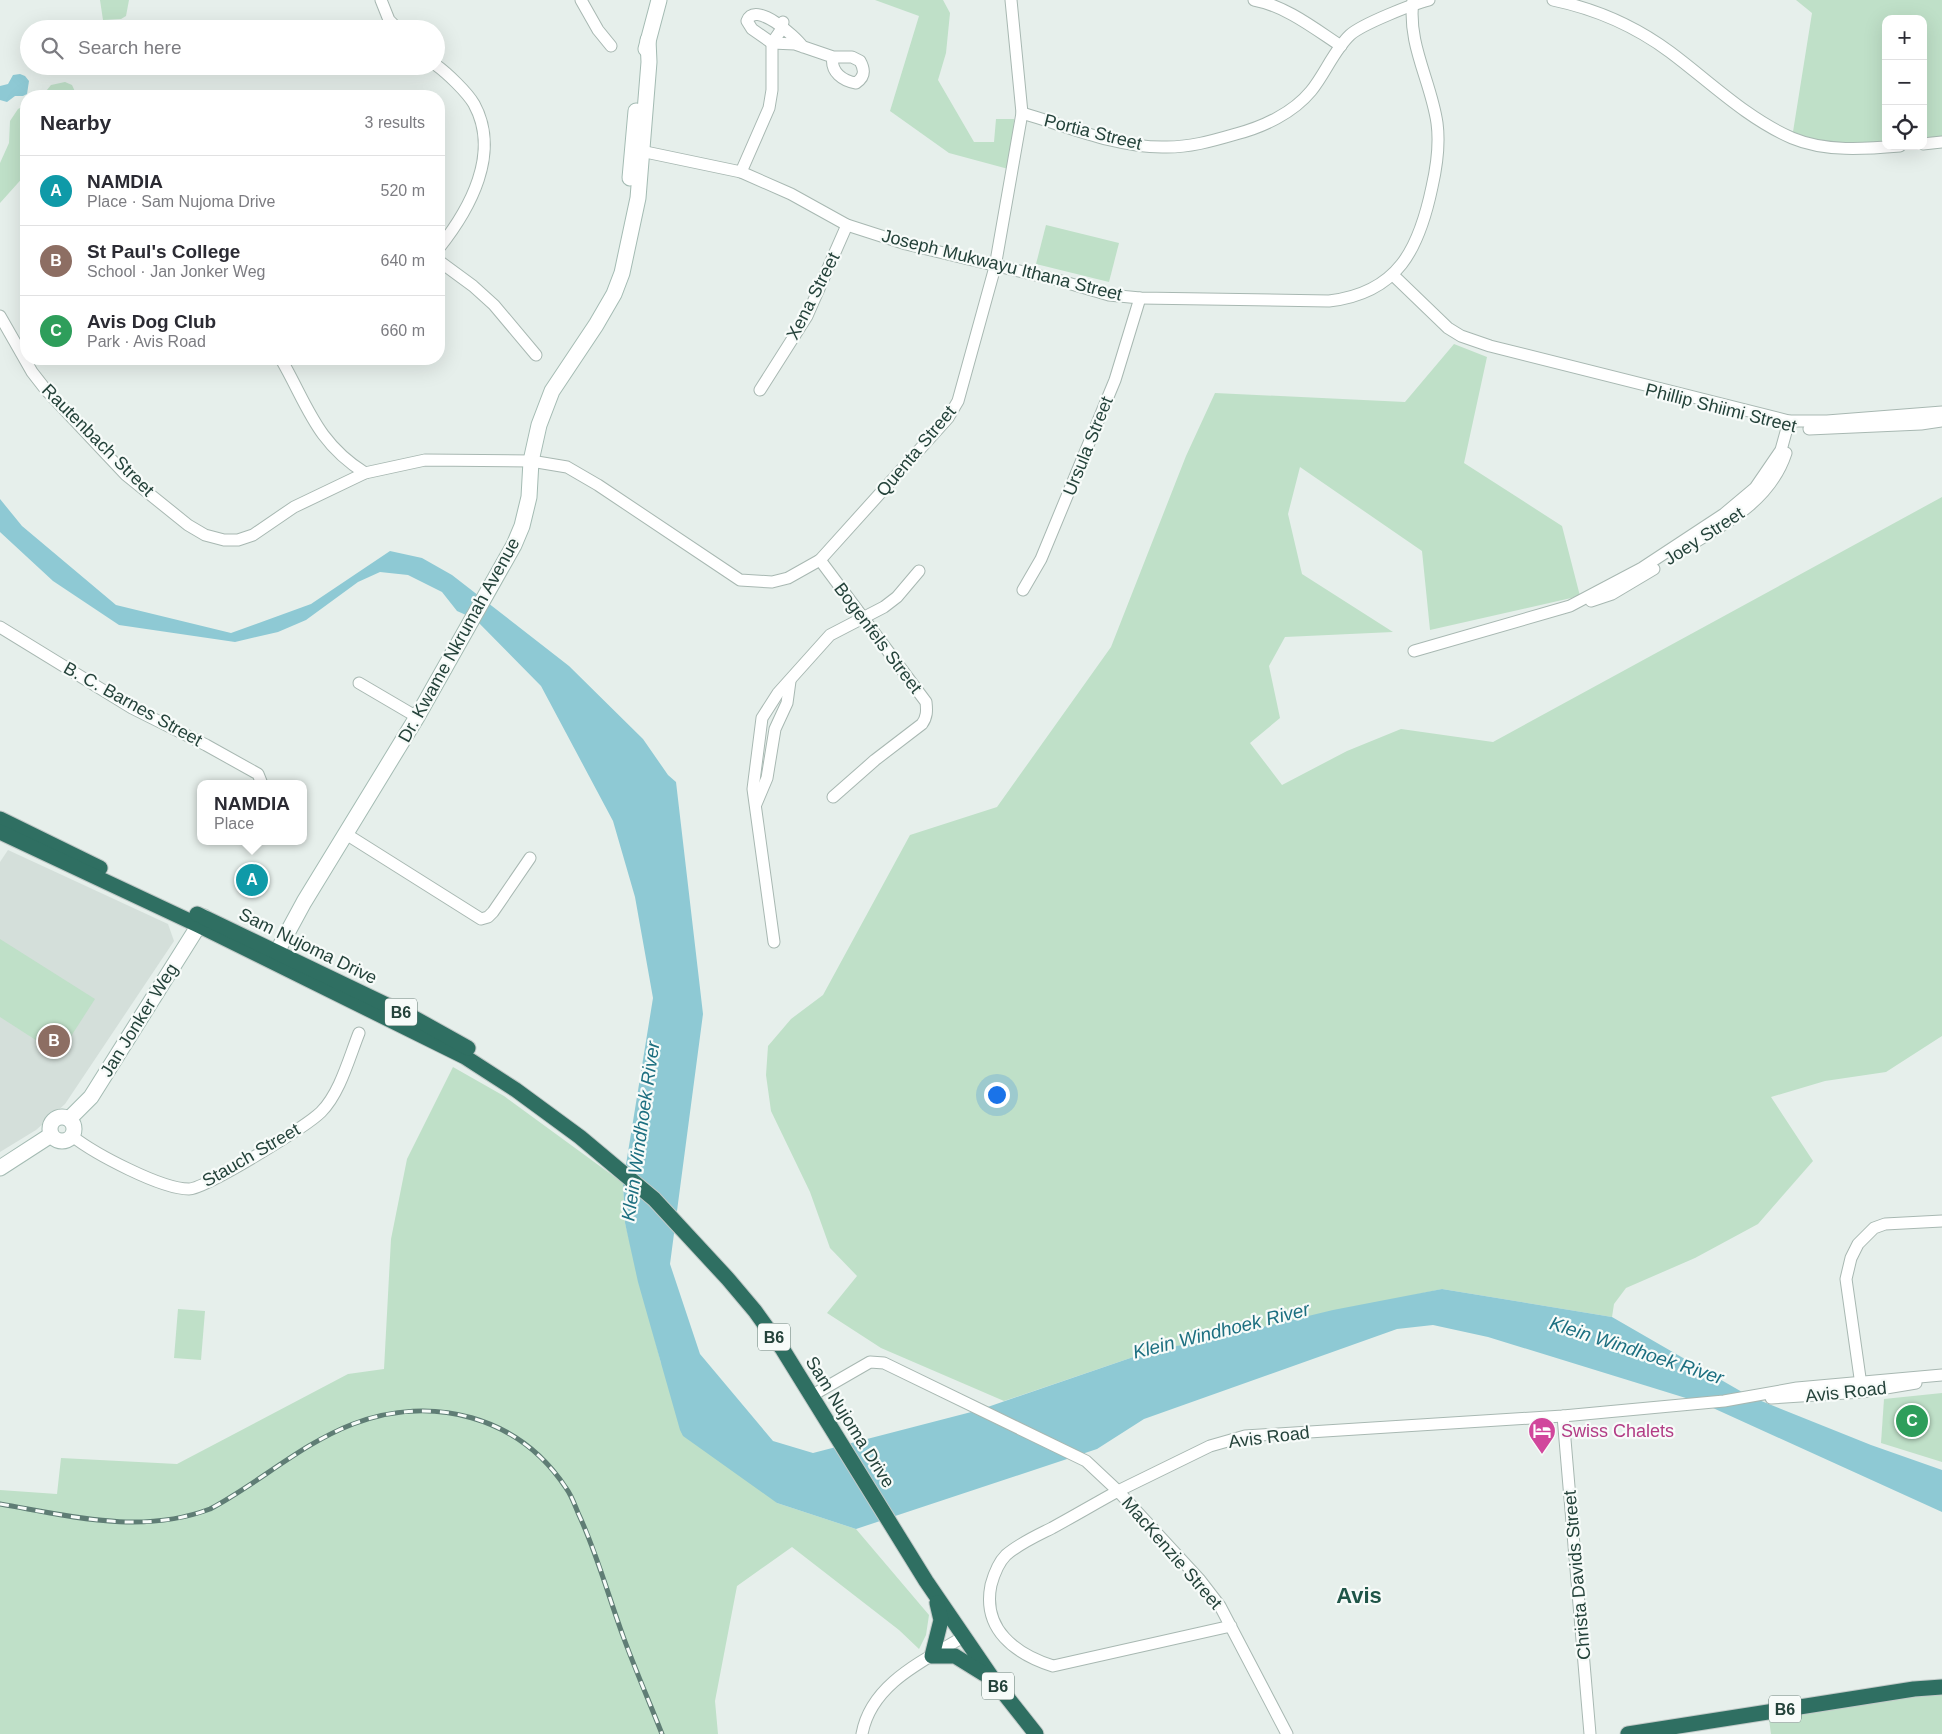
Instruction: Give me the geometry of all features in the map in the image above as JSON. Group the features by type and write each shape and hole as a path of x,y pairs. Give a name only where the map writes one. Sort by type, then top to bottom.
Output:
{"highway":[{"name":"Sam Nujoma Drive","path":"0,819 274,957 416,1019 526,1086 558,1112 580,1137 654,1199 755,1311 783,1350 926,1581 963,1637 1036,1734"},
{"name":"Sam Nujoma Drive","path":"0,832 201,921"},
{"path":"926,1581 938,1605 941,1620 932,1656 955,1656 961,1658 995,1682"},
{"name":"B6","path":"1628,1734 1942,1686"}],"street":[{"path":"380,0 390,20"},
{"path":"581,0 598,30 611,46"},
{"name":"Dr. Kwame Nkrumah Avenue","path":"274,957 499,573 522,526 529,497 532,461 539,425 552,391 614,294 628,249 637,150 638,90 648,40 659,0"},
{"name":"Quenta Street","path":"532,461 567,468 598,485 740,580 772,582 788,578 820,560 948,418 958,401 995,267 1022,113 1011,0"},
{"path":"1254,0 1266,2 1341,46"},
{"name":"Portia Street","path":"1022,113 1119,142 1140,145 1170,147 1209,142 1254,130 1280,116 1310,93 1350,35 1413,2 1429,0"},
{"path":"1553,0 1598,12 1633,28 1670,52 1746,110 1792,138 1816,145 1844,148 1882,147"},
{"name":"Joseph Mukwayu Ithana Street","path":"637,150 741,172 791,194 847,225 906,244 995,267 1061,281 1109,295 1140,298 1329,301 1364,294 1392,275 1407,256 1423,224 1436,167 1439,142 1434,104 1418,58 1413,31 1413,2"},
{"path":"803,47 783,22 772,14 760,9 753,10 749,14 747,21 752,29 772,43 789,43 832,57"},
{"path":"741,172 769,108 772,90 772,43 781,30 783,22"},
{"path":"445,74 473,102 480,118 484,147 475,192 459,222 445,240"},
{"path":"1927,144 1942,142"},
{"name":"Xena Street","path":"760,390 808,316 847,225"},
{"path":"445,265 473,286 494,305 536,355"},
{"name":"Phillip Shiimi Street","path":"1392,275 1437,319 1461,336 1490,346 1621,379 1636,387 1792,424 1825,429 1922,424 1942,421"},
{"name":"Ursula Street","path":"1023,590 1041,559 1115,380 1140,298"},
{"name":"Rautenbach Street","path":"0,316 20,351"},
{"name":"Rautenbach Street","path":"28,365 58,404 126,475 188,525 205,535 224,540 238,540 253,535 294,507 365,472 425,460 532,461"},
{"path":"284,365 320,433 336,452 365,472"},
{"name":"Phillip Shiimi Street","path":"1792,424 1942,412"},
{"name":"Joey Street","path":"1414,651 1570,606 1581,605 1612,594 1640,579 1749,506 1763,494 1776,477 1792,424"},
{"name":"Bogenfels Street","path":"820,560 926,702 926,718 922,724 875,760 833,797"},
{"path":"774,942 753,789 754,766 762,718 772,700 830,635 884,607 897,597 919,571"},
{"name":"B. C. Barnes Street","path":"0,627 132,708 206,745 258,774 260,780"},
{"path":"756,804 770,768 775,729 787,702 790,681"},
{"path":"359,683 416,717"},
{"path":"754,766 765,772 768,772 770,768"},
{"path":"346,834 482,919 488,917 493,912 530,858"},
{"name":"Jan Jonker Weg","path":"0,1168 51,1135 49,1127 53,1120 60,1117 69,1119 91,1097 201,921"},
{"name":"Stauch Street","path":"72,1136 85,1146 147,1176 178,1188 192,1189 213,1180 321,1112 336,1088 359,1033"},
{"path":"51,1135 61,1142 72,1136 74,1126 69,1119"},
{"path":"1861,1387 1846,1278 1851,1258 1858,1244 1874,1228 1885,1224 1942,1221"},
{"path":"811,1396 870,1362 884,1363 1086,1461 1106,1477 1118,1491"},
{"name":"Avis Road","path":"1118,1491 1210,1446 1245,1436 1563,1416 1709,1402 1749,1396 1762,1399 1942,1375"},
{"name":"Christa Davids Street","path":"1563,1416 1590,1734"},
{"name":"MacKenzie Street","path":"1231,1626 1053,1666 1036,1661 1011,1645 995,1627 989,1610 990,1593 994,1573 1005,1556 1022,1543 1118,1491 1200,1580 1220,1606 1231,1626 1287,1734"},
{"path":"862,1734 870,1708 884,1690 905,1672 963,1637"}],"shaded area":[{"path":"8,850 168,924 174,941 65,1104 36,1130 0,1152 0,862"}],"green space":[{"path":"100,0 129,0 126,16 121,19 103,20"},
{"path":"875,0 943,0 950,13 946,53 938,80 974,142 994,142 996,119 1014,119 1012,170 949,153 890,111 919,16"},
{"path":"1796,0 1942,0 1942,142 1927,144 1927,15 1882,15 1882,147 1876,148 1792,138 1812,13"},
{"path":"65,82 72,85 74,90 47,90 51,85"},
{"path":"20,108 20,181 0,203 0,163 9,143 10,121"},
{"path":"1046,225 1119,243 1109,282 1036,264"},
{"path":"1454,344 1487,357 1464,463 1562,526 1580,596 1430,630 1422,551 1300,467 1288,514 1302,574 1393,632 1285,637 1269,666 1280,718 1250,743 1282,785 1347,751 1401,729 1493,742 1942,497 1942,1036 1886,1072 1825,1081 1771,1097 1813,1161 1758,1224 1695,1258 1626,1288 1614,1304 1612,1317 1442,1289 1145,1353 1004,1401 881,1348 827,1313 857,1276 830,1248 810,1192 771,1111 766,1075 768,1046 791,1019 823,995 910,835 997,807 1111,647 1186,456 1215,393 1405,402"},
{"path":"0,939 95,999 59,1055 0,1017"},
{"path":"453,1067 504,1096 623,1183 625,1223 661,1363 777,1503 856,1529 929,1615 926,1635 919,1649 899,1630 792,1547 737,1586 715,1701 718,1734 0,1734 0,1490 57,1494 61,1458 177,1464 348,1374 384,1369 391,1239 407,1159"},
{"path":"178,1309 205,1311 201,1360 174,1358"},
{"path":"1942,1393 1942,1462 1881,1443 1884,1399"},
{"path":"1942,1688 1942,1734 1771,1734 1768,1712"}],"water":[{"path":"20,74 25,76 29,81 28,90 20,90 20,96 15,96 7,102 0,100 0,86 8,84 13,75"},
{"name":"Klein Windhoek River","path":"0,499 22,526 116,605 231,633 311,604 390,551 422,558 452,575 569,666 643,739 668,775 676,782 703,1014 670,1264 700,1354 773,1441 813,1453 979,1410 1145,1353 1333,1310 1442,1289 1612,1317 1749,1396 1871,1445 1942,1470 1942,1512 1702,1403 1488,1337 1433,1325 1397,1329 1144,1419 1097,1449 856,1529 777,1503 683,1436 680,1430 638,1282 625,1223 623,1183 653,998 635,897 613,821 541,686 475,619 457,611 442,592 408,575 380,572 358,582 306,620 278,632 235,642 119,625 53,581 0,532"}],"railway":[{"path":"0,1504 105,1521 158,1521 184,1517 210,1509 316,1442 353,1424 383,1415 413,1411 443,1412 472,1418 499,1428 524,1443 547,1463 568,1491 591,1545 628,1648 662,1734"}],"place":[{"name":"NAMDIA","path":"252,880"},
{"name":"St Paul's College","path":"54,1041"},
{"name":"Avis Dog Club","path":"1912,1421"},
{"name":"Swiss Chalets","path":"1542,1455"}],"district":[{"name":"Avis","path":"1359,1595"}]}
